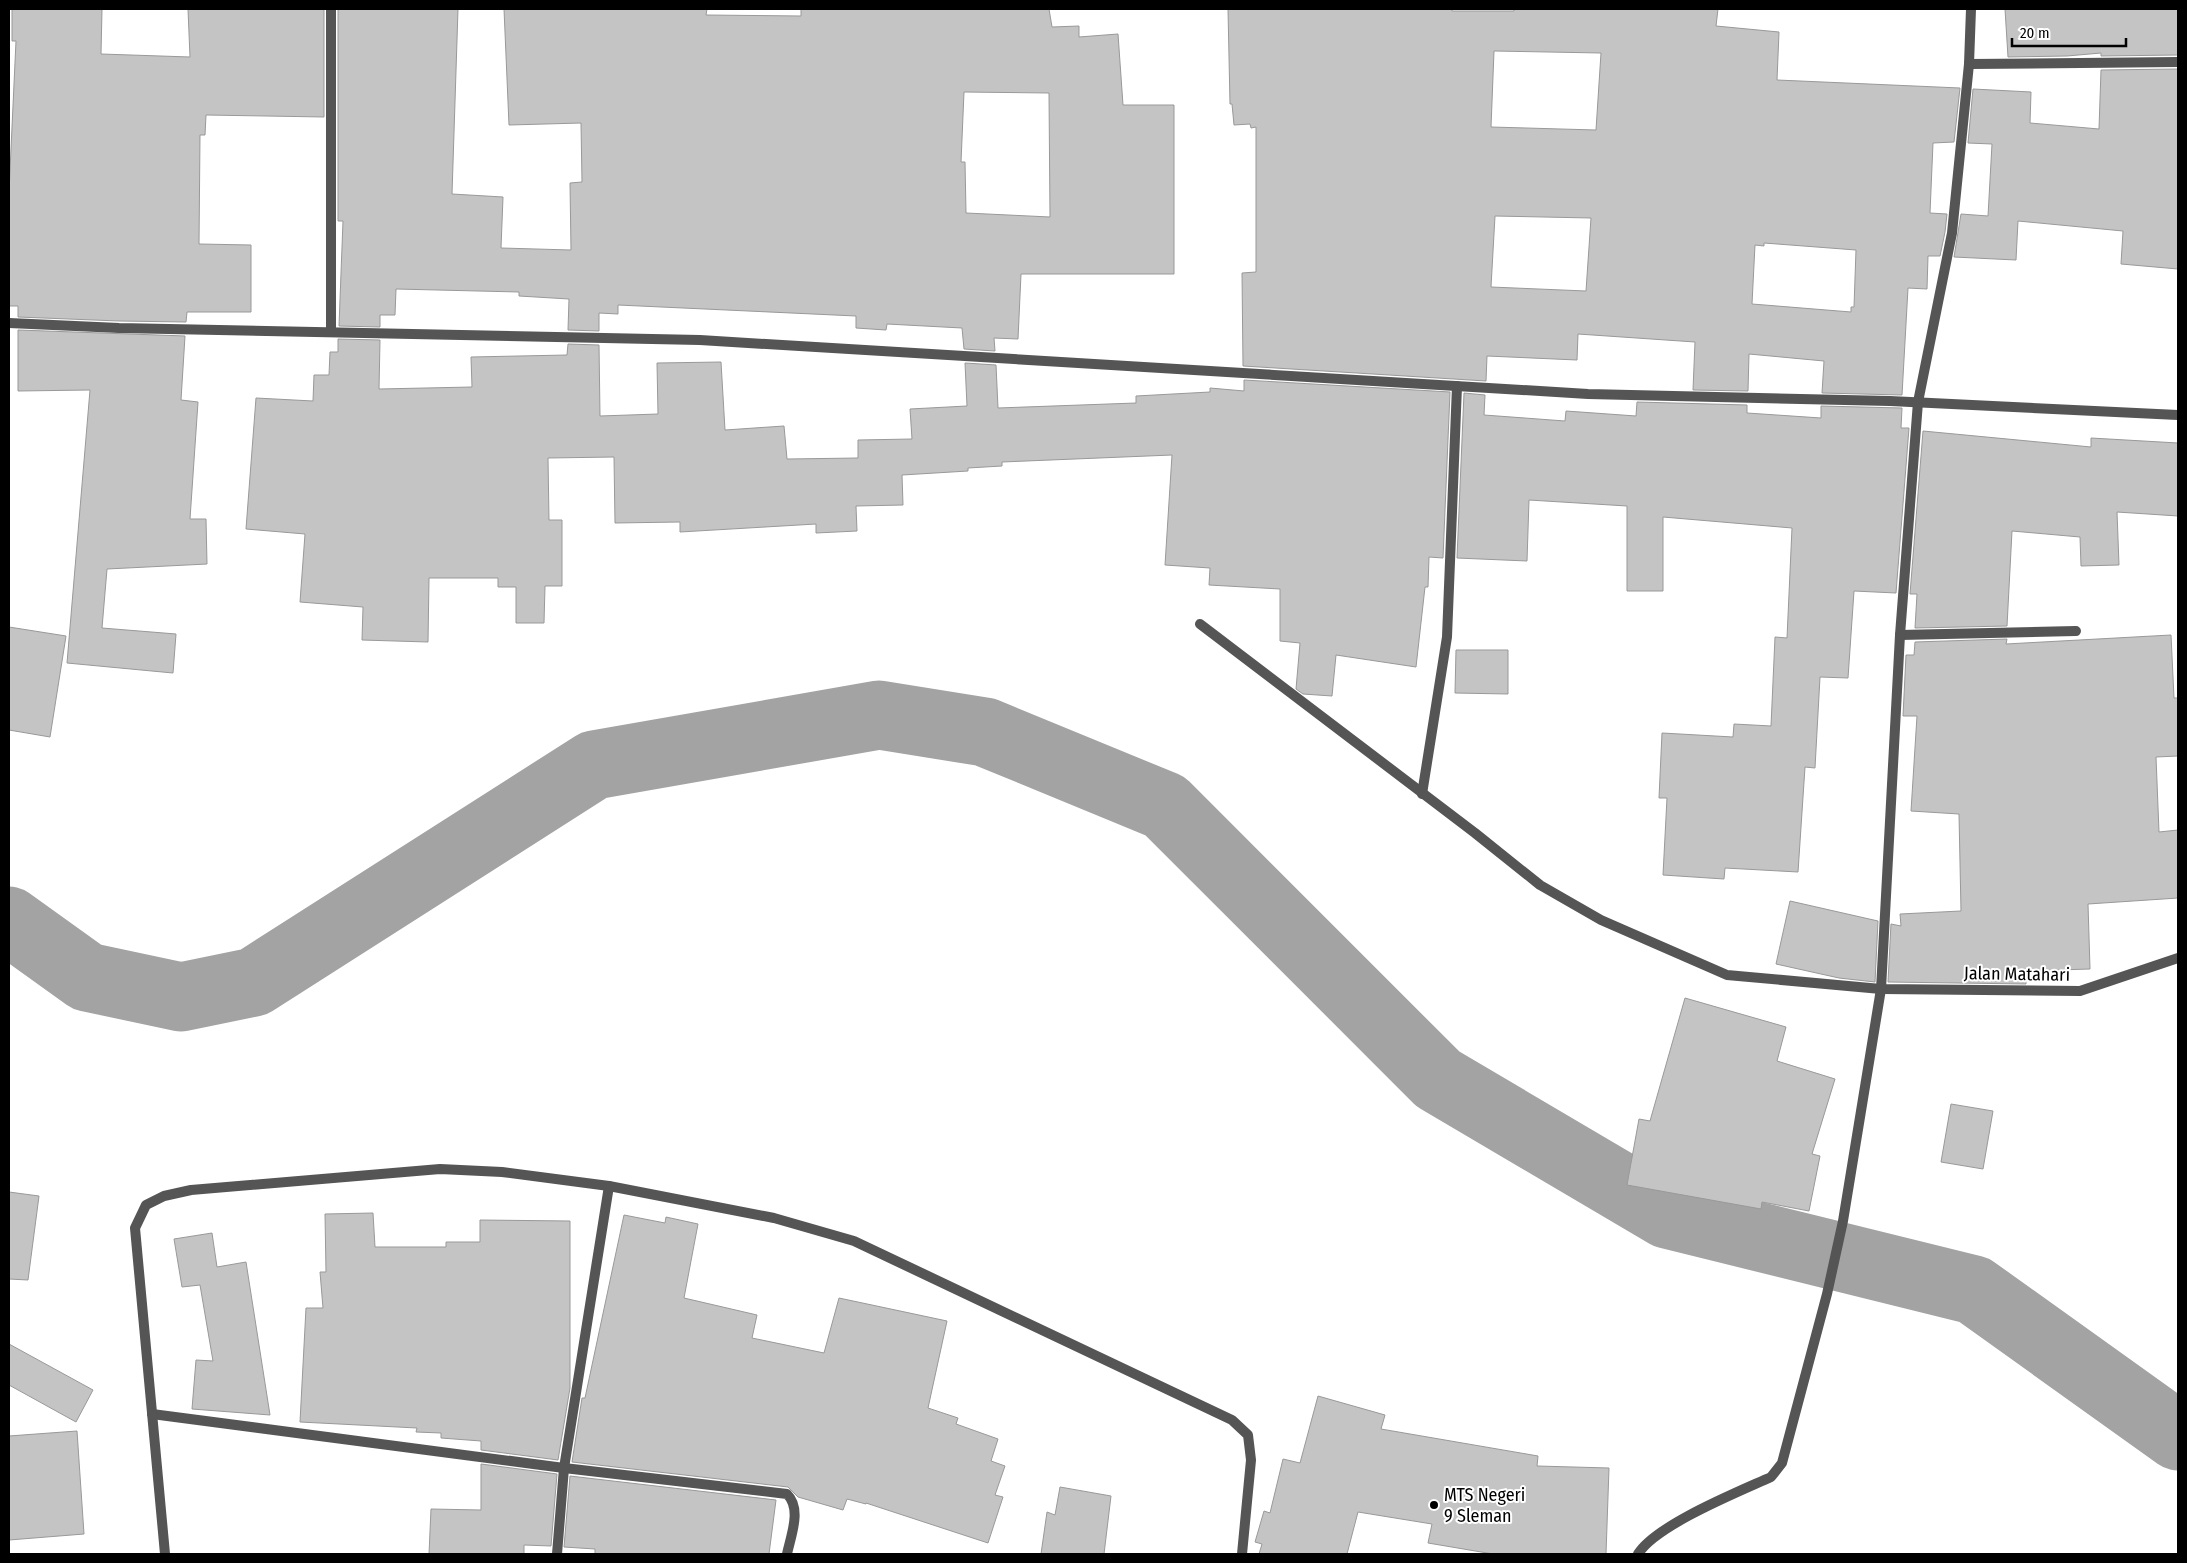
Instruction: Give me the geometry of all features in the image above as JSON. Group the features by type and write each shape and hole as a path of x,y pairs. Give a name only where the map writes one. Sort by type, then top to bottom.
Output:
{"street":[{"path":"331,9 331,331"},
{"path":"1638,1554 1644,1545 1670,1526 1771,1477 1782,1463 1827,1294 1843,1221 1881,989 1900,635 1918,402 1952,234 1969,64 1971,9"},
{"path":"1969,64 2178,62"},
{"path":"9,323 119,328 700,340 1588,394 1918,402 2178,415"},
{"path":"1422,794 1447,637 1457,386"},
{"name":"Jalan Matahari","path":"1200,624 1475,833 1540,885 1601,920 1727,975 1881,989 2080,991 2178,958"},
{"path":"1900,635 2076,632"},
{"path":"165,1554 135,1228 146,1205 158,1199 191,1190 440,1169 502,1172 609,1186 774,1218 854,1241 1232,1420 1248,1435 1250,1460 1242,1554"},
{"path":"556,1554 564,1468 609,1186"},
{"path":"152,1414 564,1468 786,1494 793,1500 795,1509 787,1554"}],"building":[{"path":"12,9 102,9 101,54 190,57 188,9 324,9 324,117 206,115 205,135 200,135 199,244 251,245 251,312 187,312 186,322 119,321 18,317 18,306 9,306 9,192 16,41 12,41"},
{"path":"338,9 458,9 452,194 503,197 501,248 571,250 570,183 582,182 581,123 509,125 504,9 707,9 706,15 801,16 801,9 1049,9 1052,27 1079,26 1079,37 1118,34 1123,105 1174,105 1174,274 1021,274 1018,339 994,338 995,351 964,349 962,328 887,324 886,330 856,328 856,316 618,305 618,314 599,313 599,331 568,330 569,299 519,296 519,292 396,289 395,315 380,315 380,327 339,326 343,221 338,221","holes":["964,92 1049,93 1050,217 966,213 965,162 961,162"]},
{"path":"1228,9 1452,9 1452,11 1514,11 1514,9 1718,9 1716,26 1779,32 1777,80 1960,88 1954,142 1933,143 1930,213 1947,214 1945,232 1940,256 1928,256 1927,289 1908,288 1902,395 1822,393 1824,361 1749,354 1748,391 1693,390 1695,342 1578,334 1577,360 1487,356 1486,381 1243,366 1242,273 1256,272 1256,127 1251,128 1250,124 1234,125 1232,104 1230,104","holes":["1494,51 1601,53 1596,130 1491,127","1495,216 1591,218 1586,291 1491,287","1764,243 1856,250 1854,307 1851,307 1851,312 1752,304 1755,245 1764,246"]},
{"path":"2005,9 2178,9 2178,55 2101,56 2101,53 2067,56 2008,57"},
{"path":"2178,69 2178,269 2121,264 2123,231 2018,221 2016,260 1954,257 1961,214 1988,216 1992,144 1968,143 1973,89 2031,92 2030,123 2099,129 2101,70"},
{"path":"18,330 185,336 181,400 198,402 190,519 206,519 207,564 107,569 102,628 176,634 173,673 67,663 90,390 18,391"},
{"path":"338,339 380,340 379,389 472,387 471,357 567,355 568,344 599,345 600,416 658,414 657,363 721,362 725,430 784,426 787,459 858,458 858,440 912,439 910,409 967,406 965,363 996,365 998,408 1136,403 1136,396 1210,392 1210,388 1244,391 1244,380 1450,392 1443,558 1429,557 1428,587 1425,587 1416,667 1336,655 1332,696 1303,694 1296,689 1300,643 1280,641 1280,589 1209,585 1210,568 1165,565 1172,455 1002,462 1002,466 968,468 968,471 902,475 903,505 856,506 857,531 816,533 816,524 680,532 680,522 615,523 614,457 548,458 549,520 562,520 562,586 545,586 544,623 516,623 516,587 498,587 498,578 429,578 428,642 362,640 363,607 300,602 305,534 246,529 256,398 313,401 314,375 329,375 330,352 338,352"},
{"path":"1464,393 1485,395 1484,415 1565,421 1566,411 1636,416 1637,402 1747,405 1747,413 1821,418 1821,406 1902,408 1901,428 1909,428 1896,593 1854,591 1848,678 1820,677 1815,768 1805,767 1798,872 1725,868 1724,879 1663,875 1667,798 1659,798 1662,733 1733,737 1734,724 1771,726 1775,637 1787,638 1792,528 1663,517 1663,591 1627,591 1627,506 1529,500 1527,561 1457,558"},
{"path":"1923,431 2091,447 2091,438 2178,443 2178,516 2117,512 2119,565 2081,566 2080,537 2012,531 2007,626 1915,628 1917,594 1910,594"},
{"path":"9,627 66,636 50,737 9,730"},
{"path":"2171,635 2174,698 2178,698 2178,756 2156,757 2159,832 2178,830 2178,898 2088,904 2090,969 2026,971 2026,984 1888,982 1891,924 1901,926 1900,914 1961,911 1959,814 1911,811 1917,716 1903,716 1906,655 1914,655 1915,642 2007,639 2006,644"},
{"path":"1456,650 1508,650 1508,694 1455,693"},
{"path":"1790,901 1878,921 1875,982 1839,978 1776,964"},
{"path":"1685,998 1786,1027 1777,1061 1835,1079 1812,1154 1820,1156 1809,1211 1762,1202 1761,1209 1627,1185 1639,1119 1650,1121"},
{"path":"1951,1104 1993,1111 1983,1169 1941,1162"},
{"path":"9,1192 39,1196 28,1280 9,1279"},
{"path":"373,1213 375,1247 446,1247 446,1242 480,1242 480,1220 570,1221 570,1388 558,1460 481,1450 481,1441 441,1438 441,1433 416,1432 417,1428 300,1422 306,1308 323,1308 320,1272 326,1272 325,1214"},
{"path":"624,1215 665,1223 666,1217 698,1224 684,1298 757,1315 752,1338 824,1353 839,1298 947,1321 928,1408 958,1418 956,1424 998,1439 991,1461 1005,1466 995,1495 1003,1497 988,1543 866,1503 847,1499 843,1510 798,1497 788,1487 572,1462 582,1398 585,1398"},
{"path":"212,1233 217,1267 246,1262 270,1415 192,1409 196,1360 213,1361 200,1285 182,1287 174,1239"},
{"path":"9,1344 93,1390 76,1422 9,1385"},
{"name":"MTS Negeri 9 Sleman","path":"1318,1396 1385,1415 1381,1429 1538,1456 1537,1466 1609,1468 1606,1554 1493,1554 1428,1543 1432,1524 1358,1512 1347,1554 1259,1554 1262,1544 1255,1542 1264,1511 1270,1513 1283,1459 1300,1463"},
{"path":"77,1431 84,1534 9,1540 9,1436"},
{"path":"481,1464 557,1474 551,1546 524,1545 524,1554 429,1554 431,1509 481,1510"},
{"path":"570,1476 776,1500 769,1554 595,1554 595,1549 564,1547"},
{"path":"1060,1487 1111,1496 1104,1554 1041,1554 1047,1512 1055,1515"}],"waterway":[{"path":"9,921 87,977 181,997 254,982 594,765 879,715 985,732 1165,806 1438,1079 1667,1214 1974,1290 2178,1436"}],"place":[{"name":"MTS Negeri 9 Sleman","path":"1434,1505"}]}
